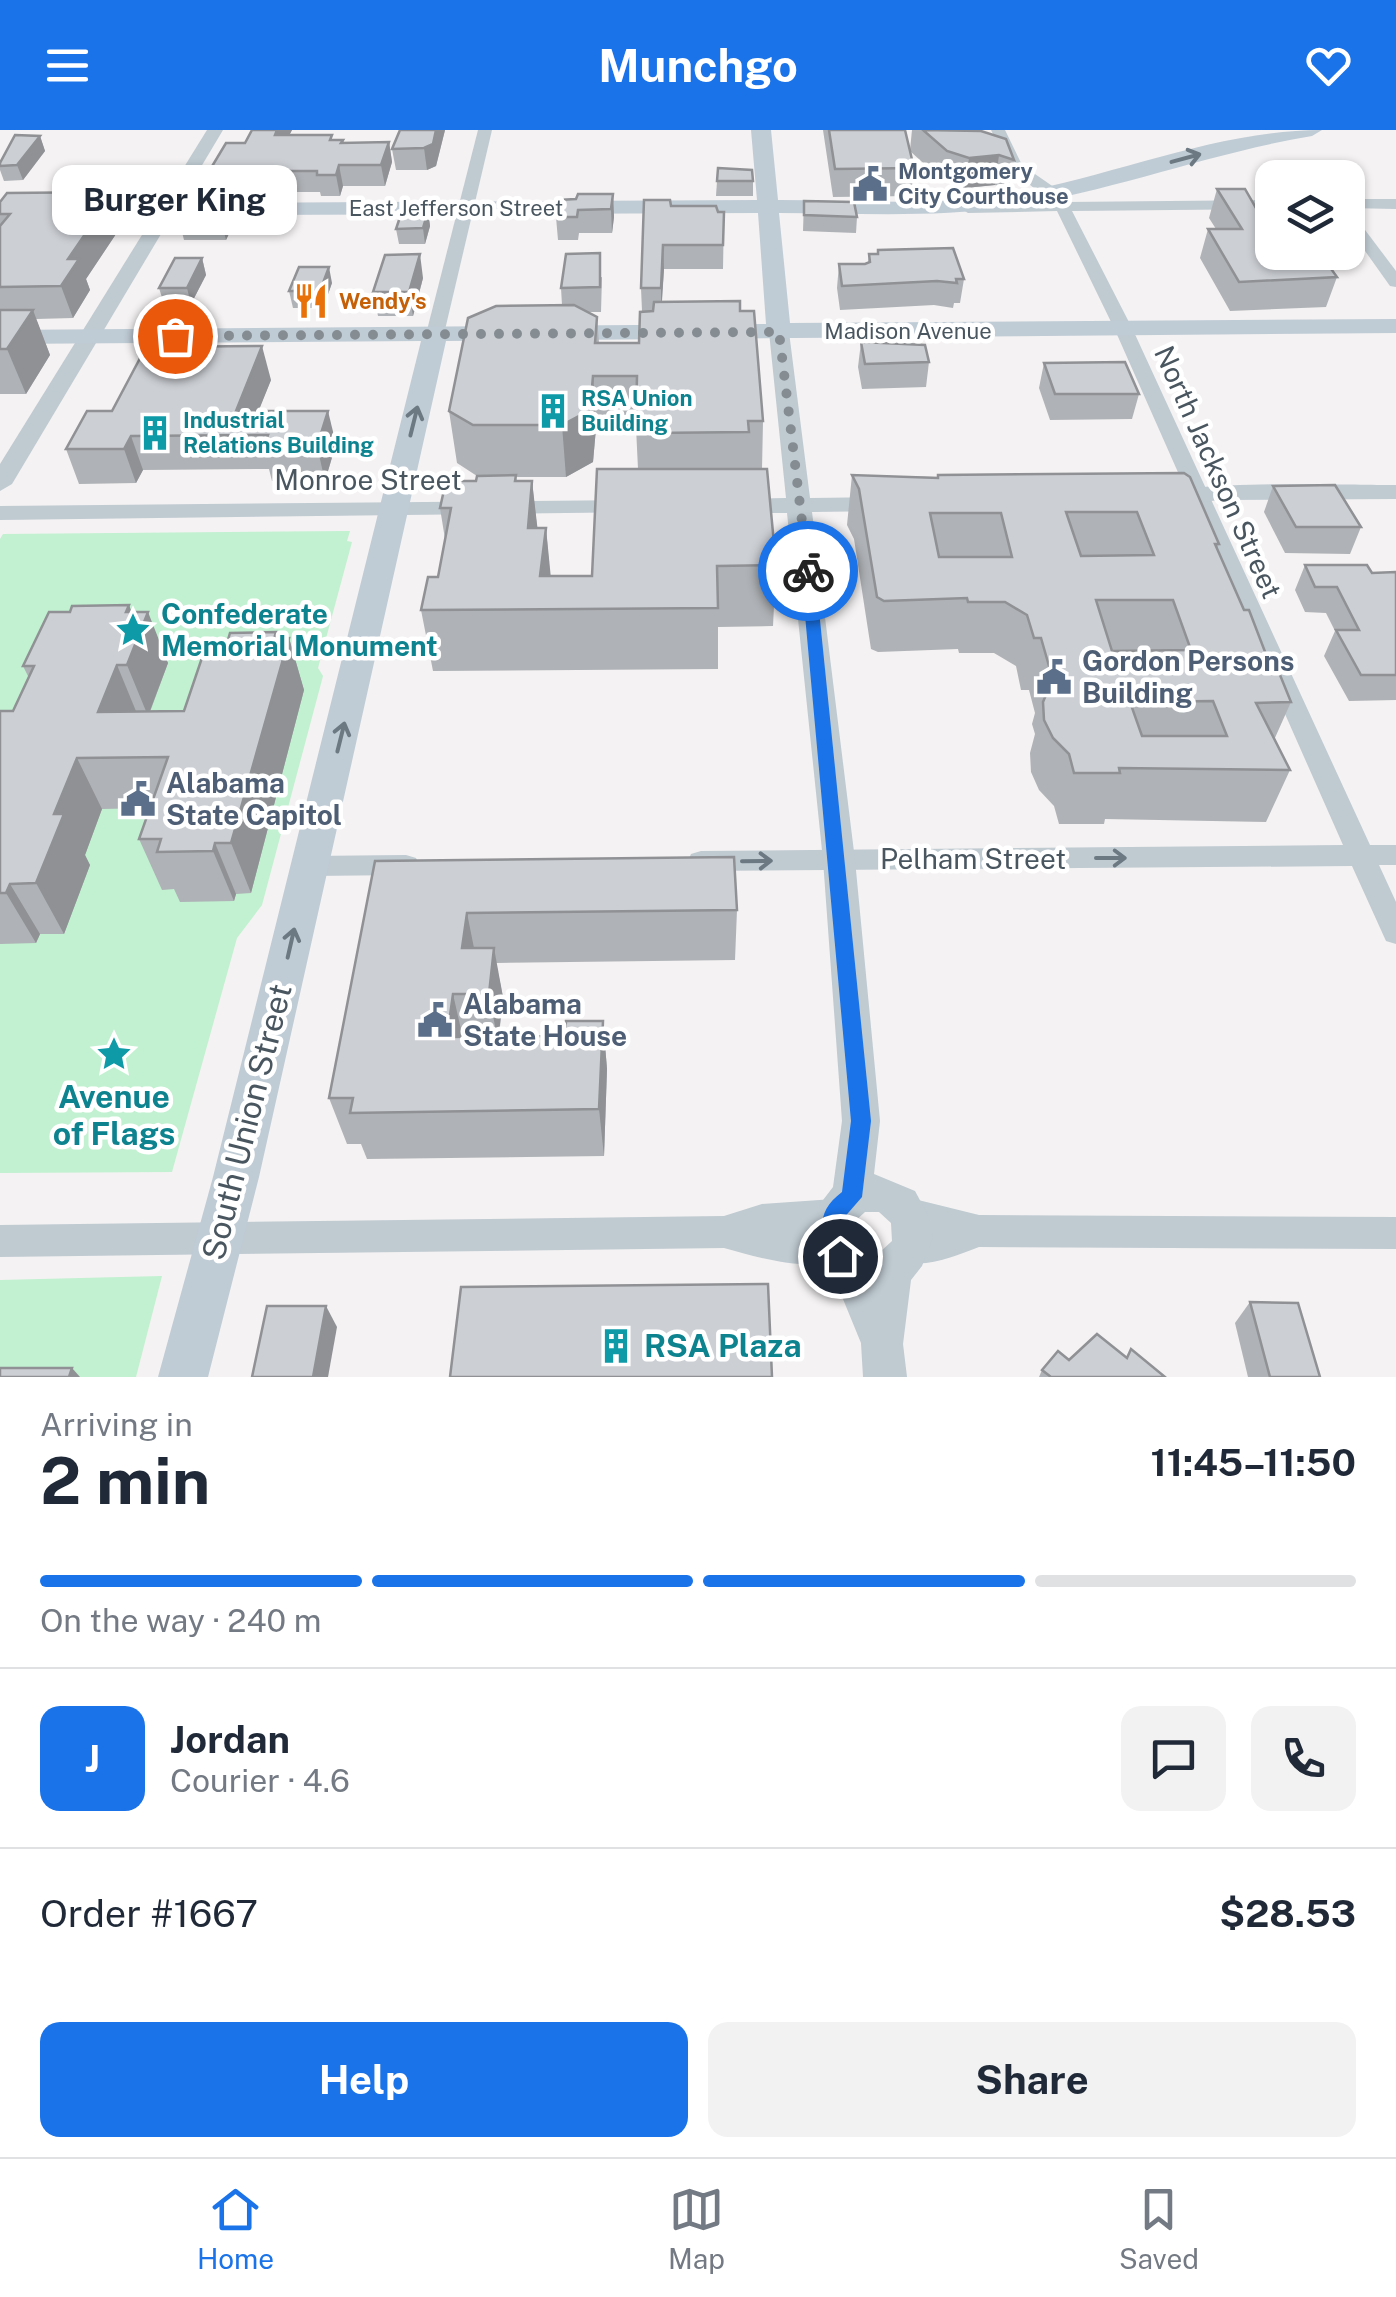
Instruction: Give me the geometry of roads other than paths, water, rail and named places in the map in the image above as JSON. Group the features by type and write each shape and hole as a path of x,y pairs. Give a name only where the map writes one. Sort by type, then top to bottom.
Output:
{"main road":[{"path":"762,130 779,332"},
{"name":"East Jefferson Street","path":"0,210 923,206 1058,200 1246,136 1312,130"},
{"name":"Madison Avenue","path":"0,337 1396,326"},
{"name":"South Union Street","path":"182,1377 396,509 435,334"}],"street":[{"path":"0,484 215,130"},
{"path":"435,334 486,130"},
{"name":"North Jackson Street","path":"998,130 1016,167 1058,200 1124,330 1396,934"},
{"path":"1058,200 1087,204 1255,204"},
{"path":"1365,204 1396,204"},
{"path":"1365,240 1396,282"},
{"path":"779,332 839,860 884,1360"},
{"path":"1130,500 1221,493 1396,492"},
{"path":"706,506 922,503"},
{"name":"Monroe Street","path":"0,513 654,507"},
{"name":"Pelham Street","path":"680,862 1396,855"},
{"path":"309,866 442,864"},
{"path":"0,1241 724,1232 762,1243 871,1232 936,1245 978,1231 1396,1233"}],"place":[{"name":"Montgomery City Courthouse","path":"870,184"},
{"name":"Wendy's","path":"311,301"},
{"name":"Burger King","path":"175,336"},
{"name":"RSA Union Building","path":"553,411"},
{"name":"Industrial Relations Building","path":"155,433"},
{"name":"Confederate Memorial Monument","path":"133,630"},
{"name":"Gordon Persons Building","path":"1054,677"},
{"name":"Alabama State Capitol","path":"138,799"},
{"name":"Alabama State House","path":"435,1020"},
{"name":"Avenue of Flags","path":"114,1054"},
{"name":"RSA Plaza","path":"616,1346"}]}
